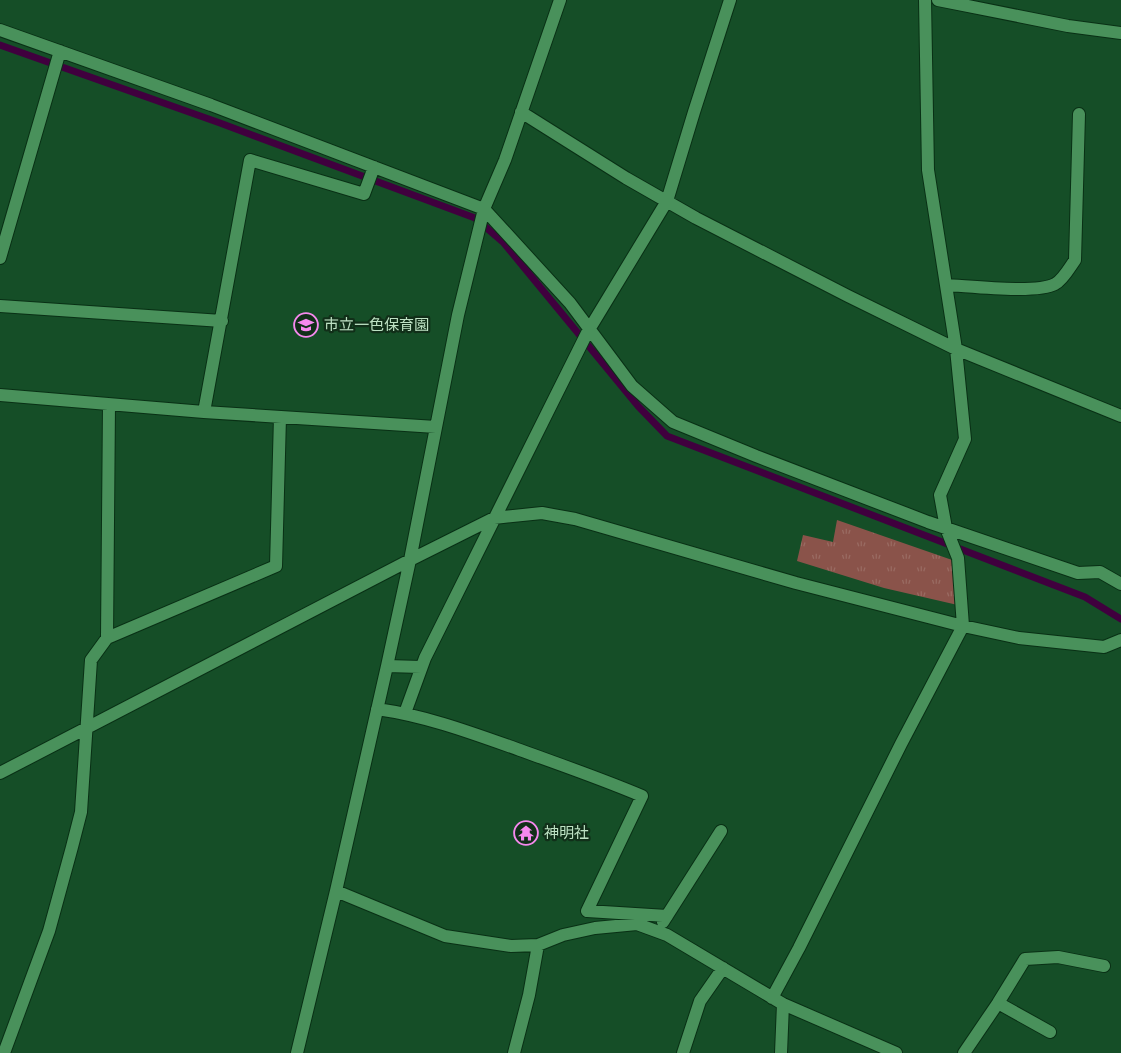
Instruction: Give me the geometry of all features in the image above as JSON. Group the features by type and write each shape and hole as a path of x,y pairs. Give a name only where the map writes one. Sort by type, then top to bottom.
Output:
{"street":[{"path":"297,1053 387,666 410,560 458,315 484,209 505,160 560,0"},
{"path":"405,713 421,667 588,331 667,201 730,0"},
{"path":"781,1053 777,1001 799,948 901,744 963,626 958,558 947,530 940,495 965,439 956,349 928,170 925,0"},
{"path":"938,0 1068,26 1121,33"},
{"path":"0,30 211,105 484,209 570,304 588,331 632,386 673,422 765,460 947,530 1078,573 1100,572 1121,584"},
{"path":"0,258 60,51"},
{"path":"521,112 626,178 705,222 956,349 1121,416"},
{"path":"946,285 1033,289 1056,284 1066,273 1075,260 1079,114"},
{"path":"204,412 250,160 364,194 374,167"},
{"path":"0,306 222,321"},
{"path":"0,395 280,418 436,427"},
{"path":"106,638 109,405"},
{"path":"4,1053 49,931 81,812 85,728 91,660 106,638 276,566 280,418"},
{"path":"0,773 494,518 542,513 575,519 796,583 963,626 1018,638 1104,647 1121,640"},
{"path":"387,666 421,667"},
{"path":"376,709 405,713 449,725 599,778 642,796 587,910 667,916"},
{"path":"657,932 721,831"},
{"path":"336,891 445,936 512,946 538,945 563,935 595,928 637,924 667,935 777,1001 896,1053"},
{"path":"514,1053 529,995 538,945"},
{"path":"964,1053 1025,960 1058,956 1104,966"},
{"path":"683,1053 700,1001 723,968"},
{"path":"998,1003 1050,1032"}],"green space":[{"path":"837,520 955,561 962,606 884,588 797,561 803,535 833,542"}],"waterway":[{"path":"0,45 220,123 475,218 503,242 638,406 667,436 1085,597 1121,619"}],"place":[{"name":"市立一色保育園","path":"306,325"},
{"name":"神明社","path":"526,833"}]}
